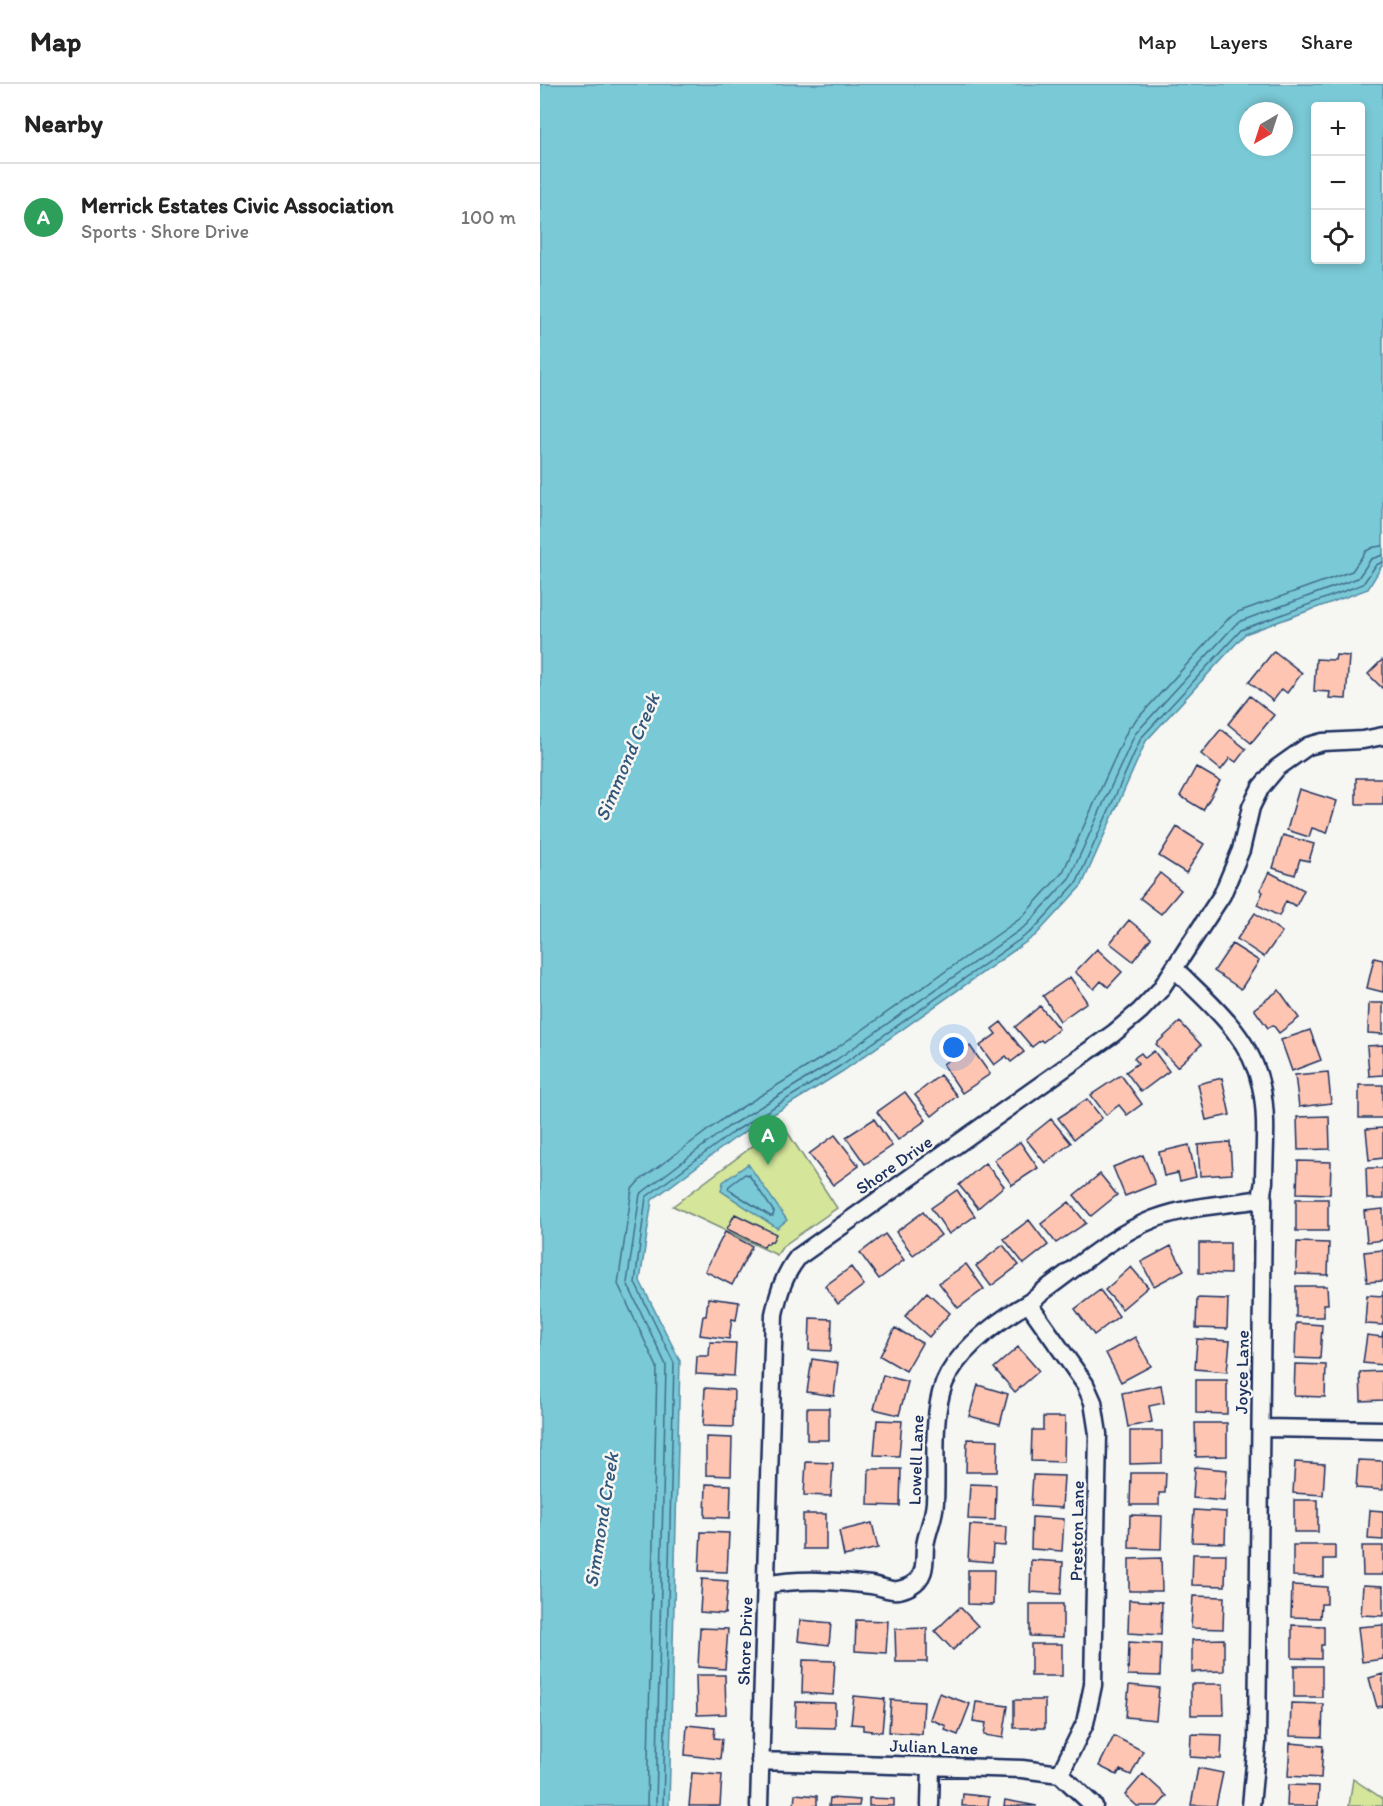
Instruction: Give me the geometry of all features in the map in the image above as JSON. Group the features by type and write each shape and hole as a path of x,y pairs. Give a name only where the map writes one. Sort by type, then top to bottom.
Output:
{"street":[{"name":"Shore Drive","path":"759,1806 774,1314 780,1288 788,1270 798,1257 1114,1033 1140,1011 1160,990 1175,969 1222,895 1241,850 1251,807 1262,787 1277,768 1308,746 1323,742 1363,740 1383,736"},
{"name":"Joyce Lane","path":"1175,969 1244,1043 1256,1068 1265,1110 1262,1193 1257,1743 1251,1806"},
{"name":"Lowell Lane","path":"766,1585 789,1581 874,1585 888,1590 897,1590 912,1585 926,1568 925,1545 933,1522 936,1420 941,1391 945,1380 969,1346 1038,1298 1042,1292 1117,1238 1154,1219 1186,1210 1263,1199"},
{"name":"Preston Lane","path":"1028,1303 1085,1384 1093,1402 1098,1434 1094,1685 1085,1723 1060,1774"},
{"path":"1261,1428 1383,1430"},
{"name":"Julian Lane","path":"760,1761 1022,1769 1060,1774"},
{"path":"930,1806 931,1766"},
{"path":"1060,1774 1094,1806"}],"green space":[{"path":"782,1124 837,1208 783,1246 777,1255 673,1206"},
{"path":"1353,1779 1383,1799 1383,1806 1349,1806"}],"water":[{"name":"Simmond Creek","path":"540,84 1383,84 1383,564 1368,589 1245,634 1146,741 1082,885 1036,935 843,1071 735,1138 652,1200 640,1281 680,1361 669,1806 540,1806"},
{"path":"748,1164 787,1220 777,1228 721,1191 723,1182"}],"building":[{"path":"1274,651 1302,673 1287,693 1282,689 1273,701 1249,682"},
{"path":"1336,655 1349,656 1346,699 1329,698 1330,692 1314,691 1316,659 1335,660"},
{"path":"1383,661 1383,689 1368,674"},
{"path":"1250,696 1274,715 1251,743 1228,724"},
{"path":"1221,729 1246,749 1236,762 1230,758 1221,770 1201,754"},
{"path":"1196,767 1220,781 1203,810 1180,796"},
{"path":"1356,778 1383,778 1383,804 1356,804"},
{"path":"1299,789 1337,801 1327,833 1312,828 1309,837 1287,830"},
{"path":"1177,827 1204,844 1186,873 1159,856"},
{"path":"1283,835 1314,844 1309,861 1300,859 1295,875 1273,868"},
{"path":"1269,872 1304,890 1296,906 1286,901 1279,916 1257,905 1263,892 1260,890"},
{"path":"1160,873 1181,890 1161,914 1140,898"},
{"path":"1255,913 1282,932 1264,957 1237,939"},
{"path":"1129,920 1151,938 1133,961 1110,943"},
{"path":"1232,944 1259,961 1241,989 1214,971"},
{"path":"1097,949 1122,972 1108,987 1101,981 1094,989 1075,972"},
{"path":"1374,958 1383,960 1383,992 1367,988"},
{"path":"1070,977 1087,1002 1060,1021 1043,996"},
{"path":"1279,990 1299,1018 1279,1033 1273,1025 1268,1028 1254,1009"},
{"path":"1369,1003 1383,1003 1383,1034 1368,1033"},
{"path":"1040,1006 1059,1029 1043,1042 1041,1040 1032,1047 1015,1027"},
{"path":"1001,1022 1024,1052 1011,1062 1006,1056 994,1065 980,1046 996,1034 992,1029"},
{"path":"1180,1022 1201,1045 1177,1067 1156,1044"},
{"path":"1310,1030 1321,1060 1292,1071 1281,1040"},
{"path":"1383,1045 1383,1075 1369,1076 1367,1046"},
{"path":"970,1046 990,1074 962,1093 943,1064"},
{"path":"1154,1051 1169,1071 1141,1092 1126,1072 1138,1063 1134,1058 1141,1053 1145,1058"},
{"path":"1328,1072 1331,1103 1299,1107 1295,1075"},
{"path":"940,1075 957,1096 932,1116 915,1095"},
{"path":"1121,1075 1142,1104 1127,1115 1119,1105 1106,1115 1091,1095"},
{"path":"1222,1078 1230,1115 1206,1120 1198,1084"},
{"path":"1359,1085 1383,1085 1383,1118 1359,1118"},
{"path":"905,1092 926,1120 898,1140 877,1112"},
{"path":"1087,1099 1102,1118 1074,1139 1058,1118"},
{"path":"1329,1116 1330,1149 1298,1150 1297,1117"},
{"path":"874,1119 892,1146 865,1164 846,1137"},
{"path":"1051,1119 1071,1143 1045,1163 1026,1139"},
{"path":"1383,1128 1383,1158 1369,1160 1366,1129"},
{"path":"835,1135 859,1166 833,1185 809,1154"},
{"path":"1020,1142 1038,1168 1012,1185 994,1160"},
{"path":"1230,1142 1232,1174 1200,1176 1198,1145"},
{"path":"1189,1145 1196,1177 1180,1181 1178,1173 1164,1176 1159,1152"},
{"path":"1143,1155 1155,1184 1125,1196 1113,1167"},
{"path":"1298,1161 1331,1162 1330,1194 1297,1193"},
{"path":"985,1163 1004,1186 978,1208 959,1185"},
{"path":"1366,1168 1383,1168 1383,1199 1367,1199"},
{"path":"1100,1174 1117,1195 1091,1216 1074,1195"},
{"path":"957,1190 975,1216 949,1234 931,1208"},
{"path":"1296,1199 1328,1199 1328,1231 1296,1231"},
{"path":"1069,1202 1086,1223 1056,1243 1041,1224"},
{"path":"1383,1209 1383,1240 1367,1242 1364,1211"},
{"path":"923,1212 941,1235 913,1255 896,1232"},
{"path":"735,1214 776,1234 772,1242 766,1243 764,1247 727,1229"},
{"path":"1029,1220 1048,1245 1024,1264 1004,1239"},
{"path":"725,1232 752,1246 732,1285 705,1271"},
{"path":"885,1234 904,1260 879,1279 860,1253"},
{"path":"1297,1242 1329,1243 1328,1275 1296,1274"},
{"path":"1199,1243 1230,1243 1230,1274 1199,1273"},
{"path":"1003,1245 1019,1265 991,1286 976,1266"},
{"path":"1171,1246 1184,1270 1154,1286 1141,1262"},
{"path":"1383,1250 1383,1281 1367,1282 1364,1252"},
{"path":"966,1264 984,1289 958,1308 939,1283"},
{"path":"851,1267 864,1285 838,1304 825,1286"},
{"path":"1131,1267 1148,1287 1122,1309 1105,1290"},
{"path":"1296,1286 1327,1286 1328,1304 1324,1304 1324,1317 1296,1317"},
{"path":"1100,1290 1119,1316 1094,1335 1075,1309"},
{"path":"927,1292 950,1313 929,1337 905,1316"},
{"path":"1367,1295 1383,1296 1383,1325 1365,1324"},
{"path":"708,1298 739,1302 736,1320 732,1319 729,1339 700,1335 703,1316 706,1316"},
{"path":"1197,1298 1228,1299 1227,1329 1196,1328"},
{"path":"810,1318 832,1319 831,1351 809,1350"},
{"path":"1296,1323 1322,1325 1320,1359 1295,1358"},
{"path":"895,1328 922,1343 906,1371 880,1356"},
{"path":"1383,1331 1383,1365 1363,1363 1367,1335 1382,1337"},
{"path":"1135,1337 1151,1366 1121,1382 1106,1353"},
{"path":"1197,1339 1230,1341 1227,1372 1195,1369"},
{"path":"710,1342 736,1343 734,1376 696,1374 697,1356 709,1356"},
{"path":"1018,1347 1039,1371 1015,1392 994,1368"},
{"path":"812,1359 838,1363 834,1396 807,1392"},
{"path":"1295,1364 1326,1365 1325,1397 1294,1396"},
{"path":"1383,1371 1383,1400 1361,1401 1360,1372"},
{"path":"883,1375 908,1382 899,1415 874,1409"},
{"path":"1196,1380 1227,1380 1227,1414 1196,1413"},
{"path":"978,1385 1008,1394 1000,1424 969,1416"},
{"path":"1161,1385 1164,1403 1149,1406 1152,1422 1128,1427 1122,1393"},
{"path":"705,1388 734,1390 733,1427 703,1426"},
{"path":"807,1408 829,1408 829,1440 807,1440"},
{"path":"1043,1417 1065,1417 1064,1462 1031,1461 1032,1430 1043,1430"},
{"path":"877,1420 902,1421 899,1456 874,1455"},
{"path":"1195,1423 1227,1423 1227,1456 1196,1457"},
{"path":"1130,1431 1162,1431 1162,1463 1130,1464"},
{"path":"706,1437 732,1438 731,1476 706,1475"},
{"path":"967,1439 998,1440 997,1472 966,1472"},
{"path":"1358,1460 1383,1461 1383,1490 1356,1488"},
{"path":"806,1462 833,1463 831,1496 804,1495"},
{"path":"1295,1462 1325,1464 1323,1495 1293,1493"},
{"path":"1195,1467 1227,1470 1224,1501 1193,1498"},
{"path":"869,1469 901,1469 900,1506 868,1505"},
{"path":"1131,1473 1166,1473 1165,1493 1159,1493 1159,1505 1130,1505"},
{"path":"1033,1475 1064,1476 1062,1508 1031,1506"},
{"path":"706,1484 731,1485 730,1518 705,1517"},
{"path":"970,1484 996,1485 995,1520 968,1519"},
{"path":"1294,1500 1318,1500 1318,1532 1294,1532"},
{"path":"1194,1510 1226,1512 1225,1543 1192,1542"},
{"path":"1370,1510 1383,1511 1383,1540 1368,1539"},
{"path":"803,1514 826,1514 826,1549 803,1549"},
{"path":"1130,1515 1162,1516 1161,1549 1129,1548"},
{"path":"1032,1517 1064,1519 1062,1551 1031,1549"},
{"path":"872,1523 878,1548 844,1556 839,1531"},
{"path":"970,1525 1006,1527 1005,1546 993,1545 992,1562 968,1560"},
{"path":"701,1532 729,1533 727,1572 699,1571"},
{"path":"1293,1545 1335,1545 1335,1559 1324,1559 1324,1577 1293,1576"},
{"path":"1362,1546 1383,1546 1383,1575 1363,1575"},
{"path":"1193,1554 1226,1554 1225,1586 1192,1585"},
{"path":"1161,1558 1162,1591 1129,1591 1129,1559"},
{"path":"1031,1560 1063,1562 1061,1594 1030,1592"},
{"path":"968,1570 994,1570 993,1605 968,1604"},
{"path":"702,1579 728,1581 725,1614 700,1612"},
{"path":"1292,1585 1327,1587 1327,1604 1321,1604 1320,1618 1291,1617"},
{"path":"1363,1585 1383,1586 1383,1616 1361,1615"},
{"path":"1193,1596 1224,1597 1223,1629 1191,1628"},
{"path":"1129,1600 1162,1602 1161,1635 1128,1633"},
{"path":"1030,1604 1063,1604 1063,1637 1030,1636"},
{"path":"960,1607 978,1626 953,1650 935,1631"},
{"path":"800,1620 831,1623 829,1645 798,1641"},
{"path":"856,1620 888,1621 886,1653 855,1651"},
{"path":"1292,1625 1324,1626 1321,1659 1292,1658"},
{"path":"1383,1625 1383,1659 1362,1662 1358,1627"},
{"path":"700,1628 728,1629 725,1669 698,1667"},
{"path":"927,1628 927,1662 896,1662 895,1629"},
{"path":"1224,1639 1224,1671 1192,1672 1192,1640"},
{"path":"1129,1642 1161,1644 1160,1676 1128,1675"},
{"path":"1031,1644 1062,1644 1062,1676 1031,1676"},
{"path":"803,1660 835,1661 833,1695 802,1693"},
{"path":"1294,1666 1322,1666 1322,1697 1294,1697"},
{"path":"1383,1674 1383,1706 1377,1707 1369,1678"},
{"path":"696,1675 725,1675 726,1714 697,1715"},
{"path":"1191,1684 1223,1684 1224,1715 1191,1715"},
{"path":"1129,1685 1159,1688 1156,1720 1126,1717"},
{"path":"939,1693 970,1704 958,1735 945,1730 946,1726 930,1719"},
{"path":"854,1696 885,1699 882,1732 863,1730 863,1725 851,1724"},
{"path":"891,1700 924,1702 922,1734 889,1732"},
{"path":"1014,1700 1045,1700 1045,1728 1014,1728"},
{"path":"796,1702 835,1703 835,1728 795,1727"},
{"path":"976,1702 1008,1706 1003,1738 984,1735 986,1723 973,1721"},
{"path":"1291,1703 1323,1704 1322,1737 1290,1736"},
{"path":"687,1725 715,1728 714,1738 722,1739 720,1759 685,1755"},
{"path":"1191,1734 1222,1735 1221,1759 1190,1757"},
{"path":"1114,1736 1143,1751 1131,1775 1120,1770 1117,1775 1099,1766"},
{"path":"1290,1743 1323,1746 1321,1778 1288,1776"},
{"path":"1198,1768 1223,1773 1216,1806 1191,1805"},
{"path":"692,1773 722,1775 720,1806 689,1806"},
{"path":"1143,1774 1167,1796 1158,1806 1137,1806 1125,1795"},
{"path":"1288,1785 1319,1786 1318,1806 1287,1806"},
{"path":"795,1794 817,1796 817,1806 794,1806"},
{"path":"963,1794 989,1797 988,1806 962,1806"},
{"path":"830,1798 860,1800 859,1806 829,1806"},
{"path":"869,1798 894,1799 894,1806 869,1806"},
{"path":"1005,1800 1037,1806 1004,1806"}],"place":[{"name":"Merrick Estates Civic Association","path":"768,1165"}]}
